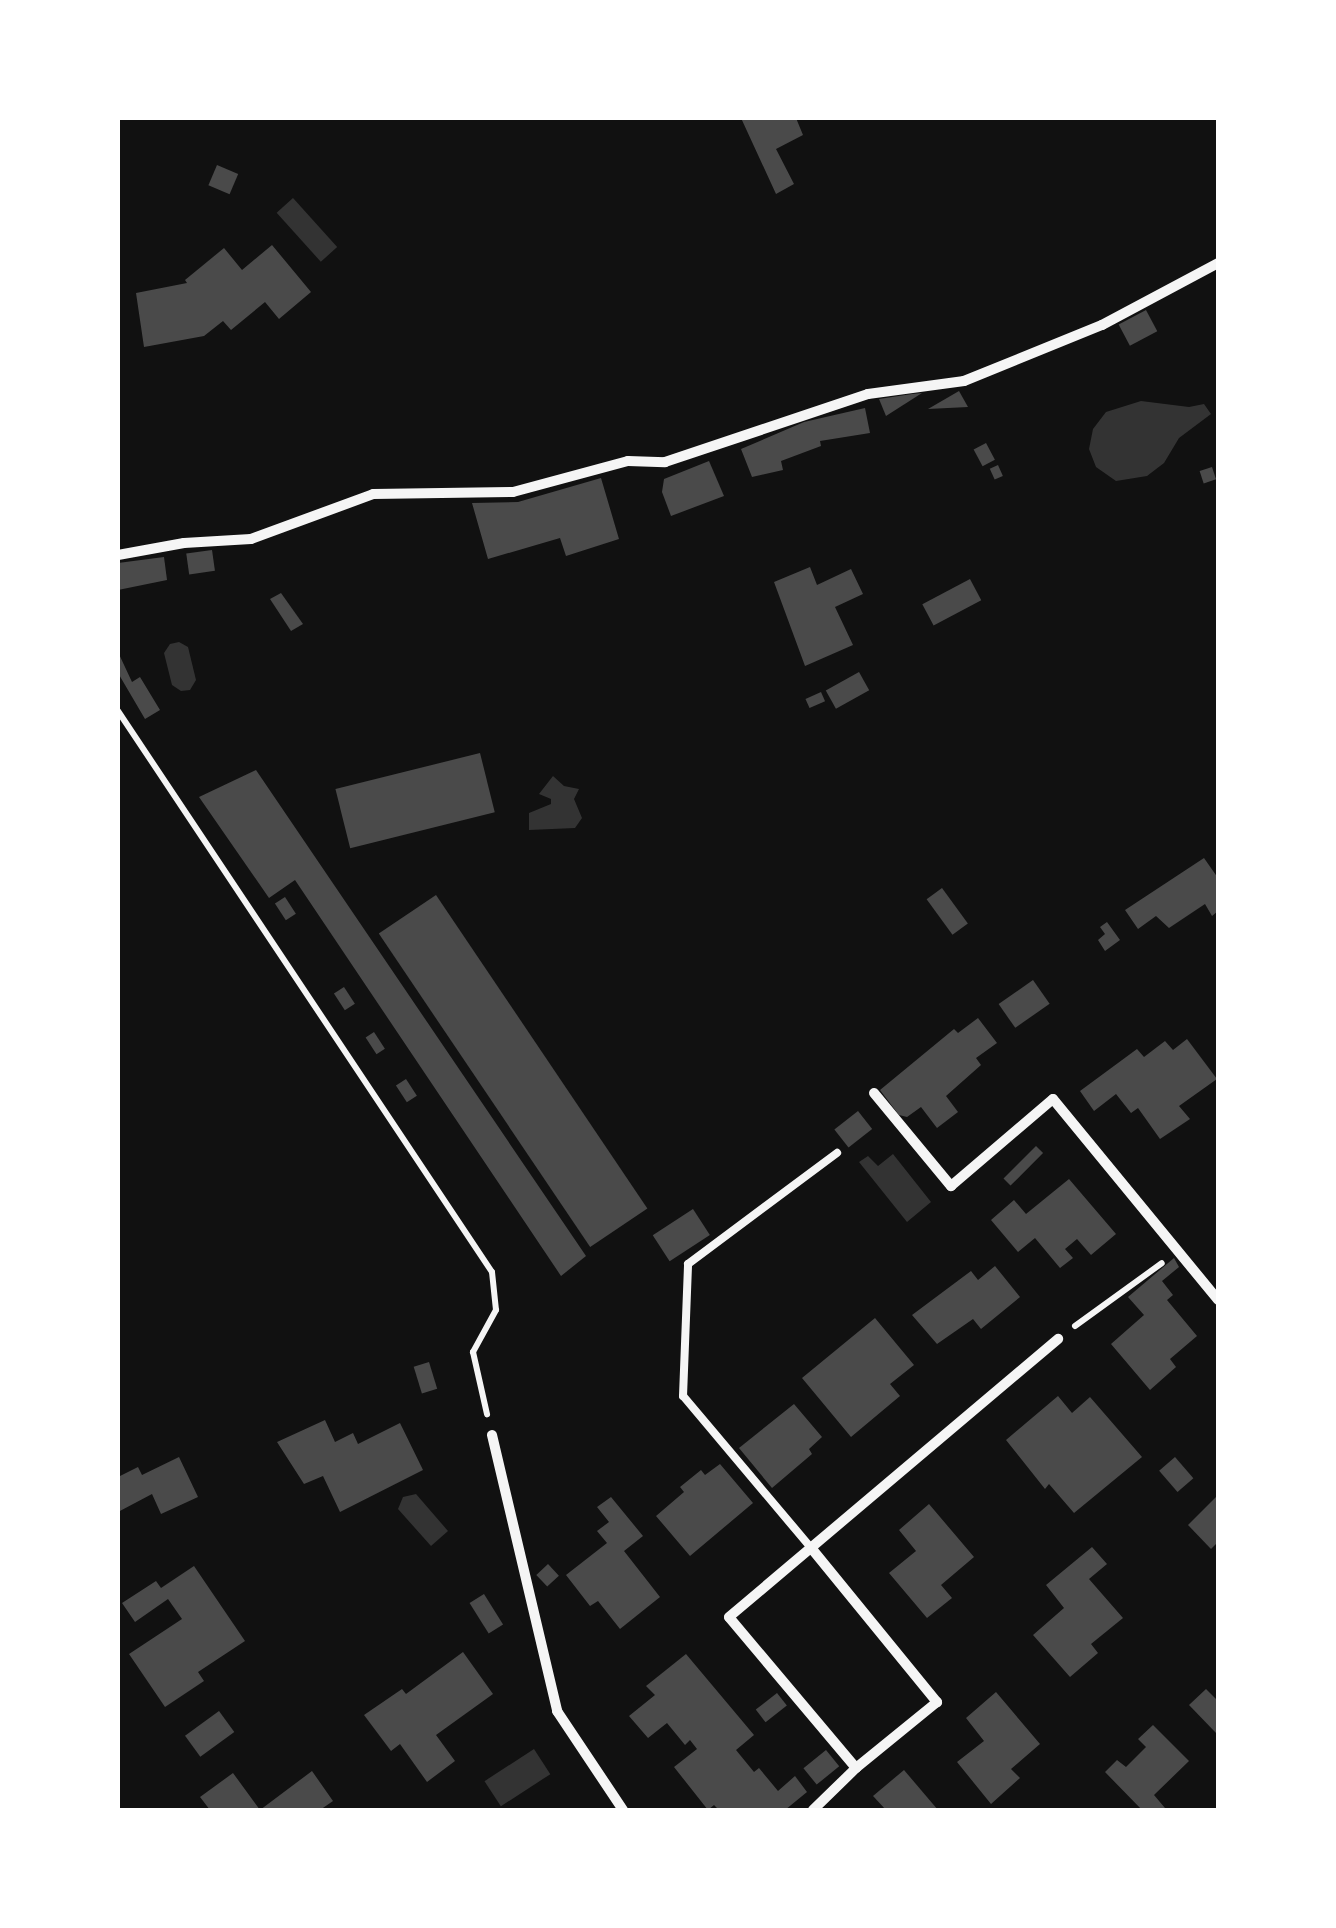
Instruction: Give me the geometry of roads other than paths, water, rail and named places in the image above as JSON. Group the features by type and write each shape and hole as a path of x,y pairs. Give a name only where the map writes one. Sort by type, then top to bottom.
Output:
{"street":[{"path":"118,555 184,543 251,539 373,494 513,492 628,460 665,462 868,394 964,381 1102,325 1218,263"},
{"path":"874,1093 951,1186 1054,1099 1218,1300"},
{"path":"856,1768 729,1617 1058,1339"},
{"path":"492,1434 557,1711 623,1810"},
{"path":"812,1549 937,1702 856,1768 813,1810"}],"lane":[{"path":"812,1549 684,1396 688,1264 837,1154"}]}
